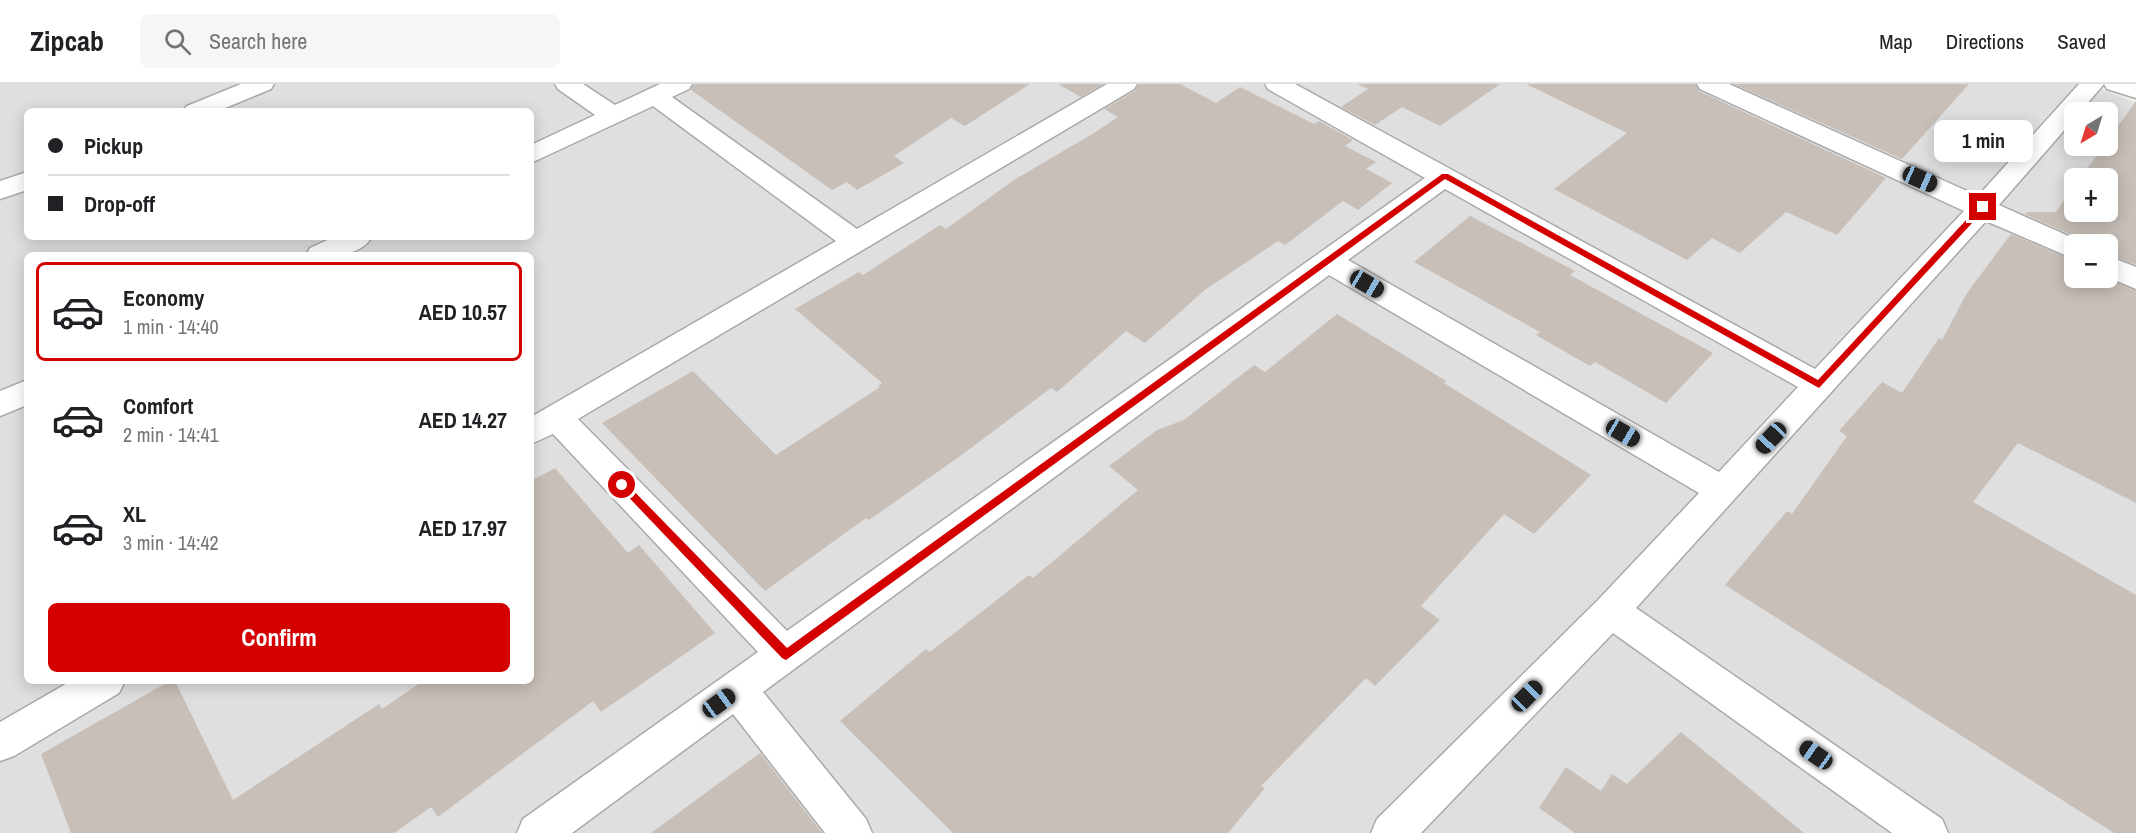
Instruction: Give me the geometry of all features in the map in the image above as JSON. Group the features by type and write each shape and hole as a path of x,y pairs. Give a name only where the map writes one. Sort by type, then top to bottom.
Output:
{"street":[{"path":"203,108 262,84"},
{"path":"567,84 614,116"},
{"path":"534,154 680,84"},
{"path":"786,655 544,425 1125,84"},
{"path":"1277,84 1819,385"},
{"path":"1709,84 2064,245"},
{"path":"1392,833 1611,611 1983,207 2092,84"},
{"path":"2116,84 2136,91"},
{"path":"655,96 856,242"},
{"path":"538,833 1445,176"},
{"path":"0,191 24,181"},
{"path":"326,252 352,240"},
{"path":"1327,261 1722,490"},
{"path":"2118,271 2136,279"},
{"path":"0,404 24,393"},
{"path":"1611,611 1927,833"},
{"path":"0,743 101,684"},
{"path":"737,690 851,833"}],"shaded area":[{"path":"0,84 2090,84 2136,103 2136,833 0,833"}],"building":[{"path":"694,84 1030,84 965,126 951,118 894,156 904,163 857,190 847,182 832,190 691,90"},
{"path":"1058,84 1103,84 1081,97"},
{"path":"1139,84 1180,84 1216,103 1240,87 1314,124 1319,121 1353,140 1345,146 1376,162 1366,169 1392,183 1358,210 1343,201 1285,245 1278,241 1206,289 1145,343 1126,331 1057,392 1051,388 963,454 869,520 866,518 765,591 602,423 693,371 776,455 880,387 878,386 882,383 795,309 859,272 863,275 940,225 946,229 1014,180 1094,133 1118,117 1104,109 1135,91"},
{"path":"1357,84 1500,84 1440,126 1402,107 1375,125 1341,107 1368,89"},
{"path":"1526,84 1695,84 1699,91 1886,178 1837,235 1786,212 1740,253 1712,238 1687,260 1554,189 1627,133"},
{"path":"1734,84 1969,84 1902,159"},
{"path":"2136,101 2136,265 2118,258 2118,234 2069,234 2025,214 2027,212 2056,212 2064,200 2064,222 2118,222 2118,168 2088,168 2096,156 2118,156 2118,126"},
{"path":"1470,216 1575,271 1570,275 1713,353 1666,403 1595,362 1590,366 1536,335 1540,332 1414,262"},
{"path":"2011,234 2064,257 2064,288 2118,288 2118,283 2136,291 2136,503 2018,443 1973,502 2136,595 2136,833 2114,833 1725,585 1787,511 1792,514 1847,436 1839,431 1882,382 1902,393 1939,338 1942,340 1967,293"},
{"path":"1337,314 1591,475 1534,534 1504,514 1421,606 1440,620 1375,686 1366,678 1261,786 1265,788 1228,833 953,833 840,721 926,649 930,652 1029,575 1033,578 1138,490 1109,466 1157,430 1184,420 1254,365 1265,372"},
{"path":"555,468 628,553 639,545 715,633 601,712 593,701 438,817 431,807 394,833 71,833 41,754 165,684 176,684 233,800 379,704 382,709 419,684 534,684 534,479"},
{"path":"1681,732 1804,833 1575,833 1539,808 1566,767 1601,791 1612,774 1627,784"},
{"path":"760,753 822,833 651,833"}],"route":[{"path":"622,485 786,655 1445,176 1819,385 1983,207"}]}
